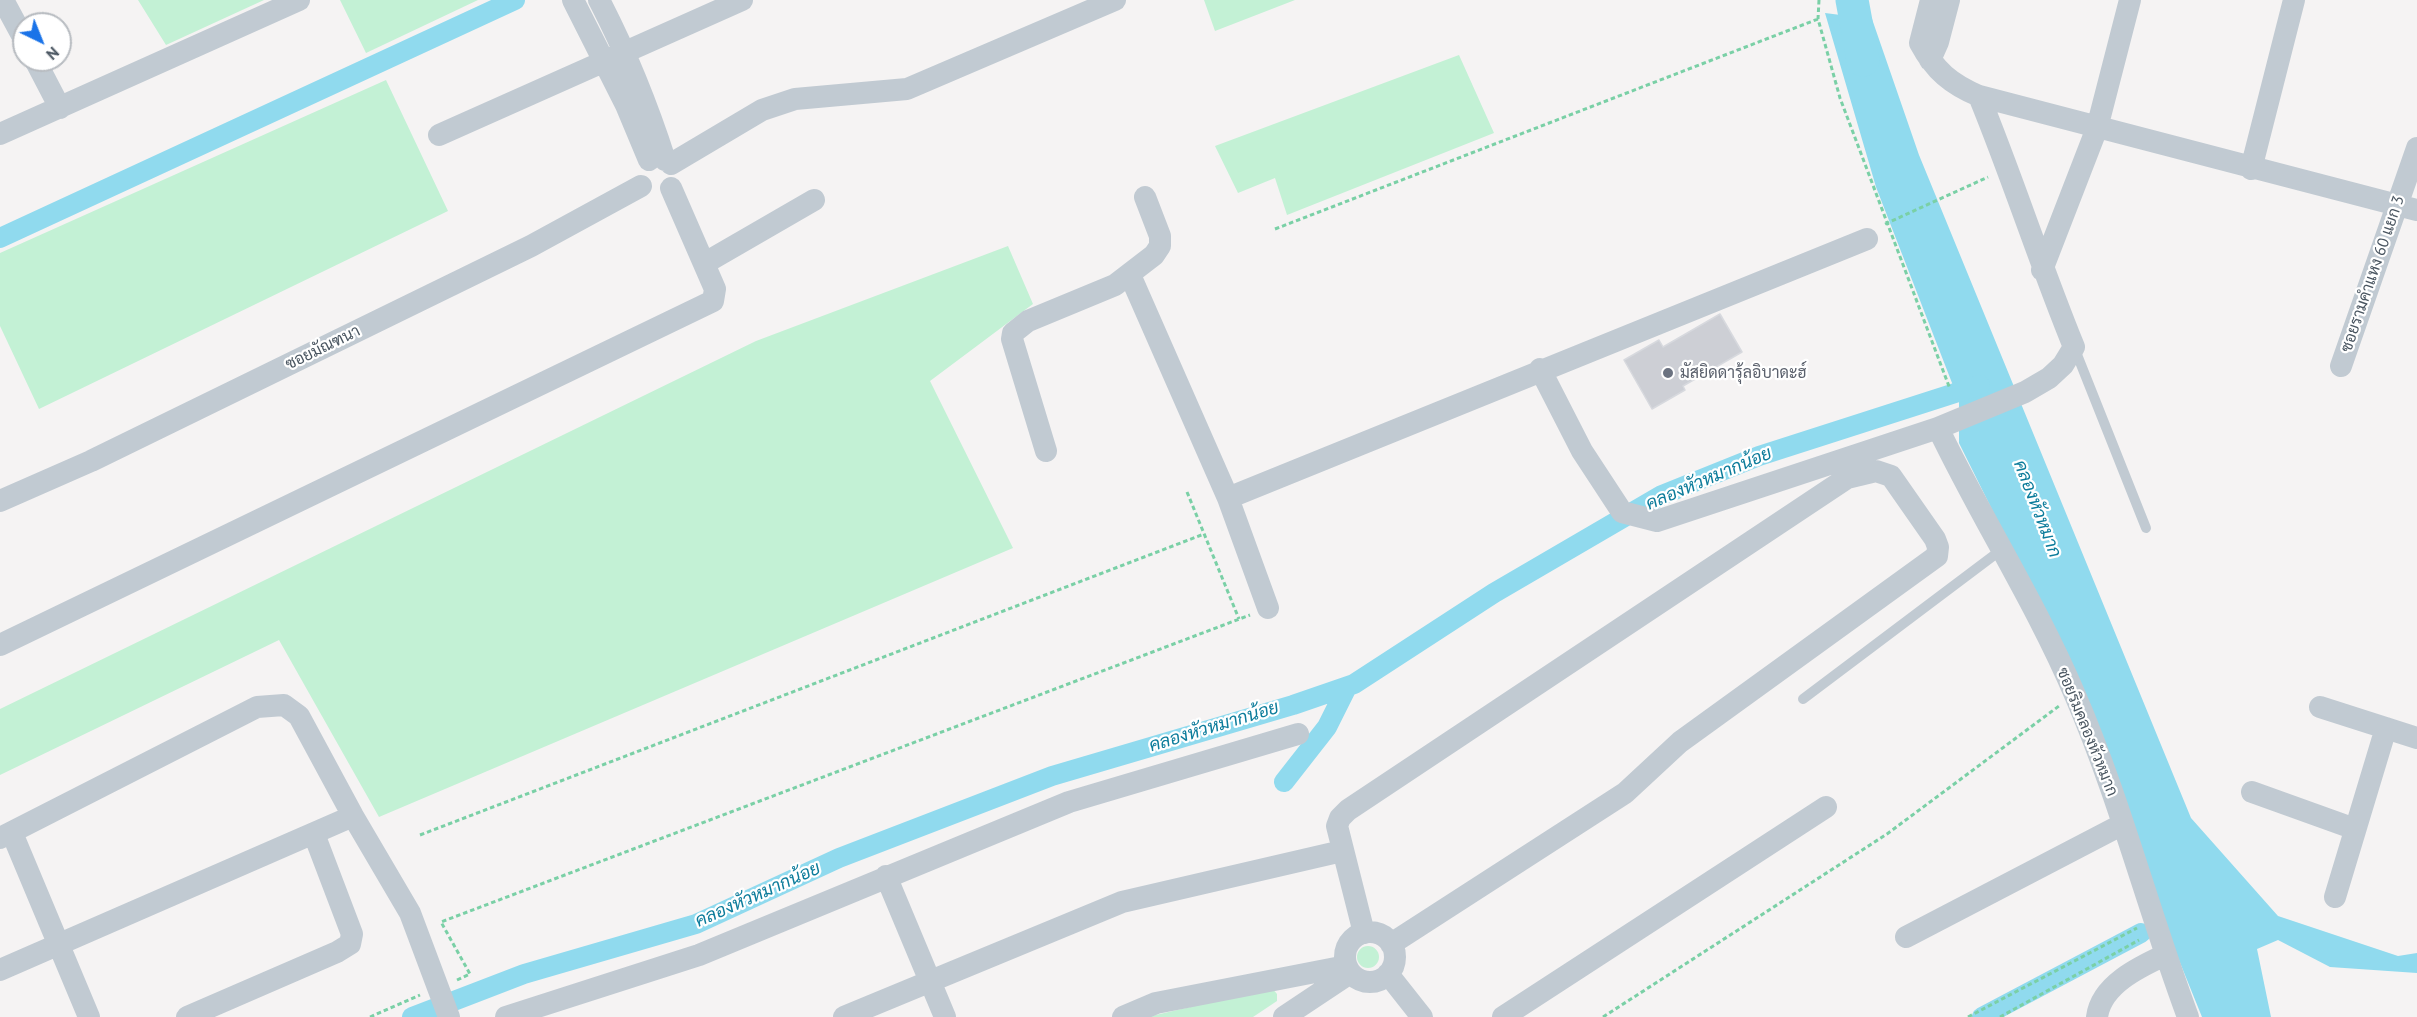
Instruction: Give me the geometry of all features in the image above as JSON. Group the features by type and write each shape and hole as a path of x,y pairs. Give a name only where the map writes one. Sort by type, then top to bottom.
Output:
{"street":[{"path":"3,0 12,17"},
{"path":"0,134 299,0"},
{"path":"439,135 604,59 742,0"},
{"path":"671,188 656,195 641,186 639,174 762,110 795,99 907,89 1115,0"},
{"path":"1931,0 1920,43 1930,60 1954,85 1979,96 2251,169 2407,207"},
{"path":"1930,60 1938,42 1949,0"},
{"path":"2042,270 2097,129 2130,0"},
{"path":"2251,169 2294,0"},
{"path":"600,2 625,50 645,99 661,161"},
{"path":"0,645 703,308 713,301 715,289 671,188 675,174 661,161 576,5"},
{"path":"41,72 60,108"},
{"path":"1540,369 1582,451 1622,512 1657,521 1944,425 2025,392 2063,365 2074,347 2042,270 2008,169 1979,96"},
{"name":"ซอยรามคำแหง 60 แยก 3","path":"2341,366 2407,207 2417,148"},
{"name":"ซอยมัณฑนา","path":"0,501 91,461 520,251 641,186"},
{"path":"1046,451 1012,339 1013,333 1028,321 1115,285 1154,255 1160,246 1160,236 1145,197"},
{"path":"705,264 814,200"},
{"path":"1228,498 1540,369 1867,239"},
{"path":"1130,275 1228,498 1268,608"},
{"name":"ซอยริมคลองหัวหมาก","path":"1944,425 2001,550 2075,694 2123,824 2165,956 2188,1017"},
{"path":"1364,933 1342,850 1337,826 1340,818 1360,801 1847,478 1876,471 1891,476 1935,539 1938,547 1937,556 1680,742 1625,794 1391,944"},
{"path":"89,1017 60,943 6,836 257,707 284,705 299,716 353,816 410,913 449,1017"},
{"path":"2320,707 2417,738"},
{"path":"2334,897 2386,728"},
{"path":"506,1017 699,955 1069,802 1298,734"},
{"path":"2252,792 2355,829"},
{"path":"1503,1017 1826,807"},
{"path":"0,970 353,816"},
{"path":"1906,937 2123,824"},
{"path":"187,1017 337,952 350,944 352,934 314,834"},
{"path":"844,1017 1122,902 1342,850"},
{"path":"886,876 945,1017"},
{"path":"1123,1017 1156,1003 1348,970 1364,982 1382,980 1388,974 1395,959 1391,944 1379,934 1364,933 1350,941 1346,948 1348,970"},
{"path":"2097,1017 2104,997 2125,978 2141,966 2165,956"},
{"path":"1284,1017 1348,970"},
{"path":"1388,974 1422,1017"}],"lane":[{"path":"2074,347 2146,528"},
{"path":"1803,699 2001,550"}],"path":[{"path":"1819,0 1818,19 1840,98 1950,389"},
{"path":"1275,229 1818,19"},
{"path":"1889,223 1944,196 2008,169"},
{"path":"1187,492 1239,619"},
{"path":"420,835 1204,534"},
{"path":"470,974 441,922 1268,608"},
{"path":"1603,1017 1887,834 2075,694"},
{"path":"1968,1017 2155,925"},
{"path":"2000,1017 2155,925"}],"green space":[{"path":"138,0 264,0 166,45"},
{"path":"340,0 478,0 366,53"},
{"path":"1204,0 1295,0 1215,31"},
{"path":"1459,55 1494,133 1287,215 1275,178 1238,193 1215,146"},
{"path":"386,80 448,211 39,409 0,326 0,253"},
{"path":"1008,246 1033,304 930,381 1013,548 379,817 279,640 0,775 0,709 756,341"},
{"path":"1368,946 1376,949 1379,957 1376,965 1368,968 1360,965 1357,957 1360,949"},
{"path":"1272,988 1277,994 1277,1001 1253,1017 1147,1017"}],"water":[{"path":"1825,13 1872,19 1919,155 2191,818 2278,916 2398,956 2417,953 2417,973 2330,967 2278,940 2257,949 2271,1017 2202,1017 2170,938 2081,689 1959,443 1959,401 1876,187"}],"building":[{"name":"มัสยิดดารุ้ลอิบาดะฮ์","path":"1720,314 1742,352 1683,386 1685,390 1652,409 1624,360 1659,340 1663,347"}],"waterway":[{"path":"0,238 515,0"},
{"name":"คลองหัวหมาก","path":"1852,0 1863,60"},
{"name":"คลองหัวหมากน้อย","path":"412,1017 524,974 696,924 839,858 1052,776 1293,705 1354,684 1494,593 1662,495 1759,456 1980,385"},
{"path":"1284,782 1327,727 1347,687"},
{"path":"1982,1017 2141,933"}],"place":[{"name":"มัสยิดดารุ้ลอิบาดะฮ์","path":"1668,373"}]}
